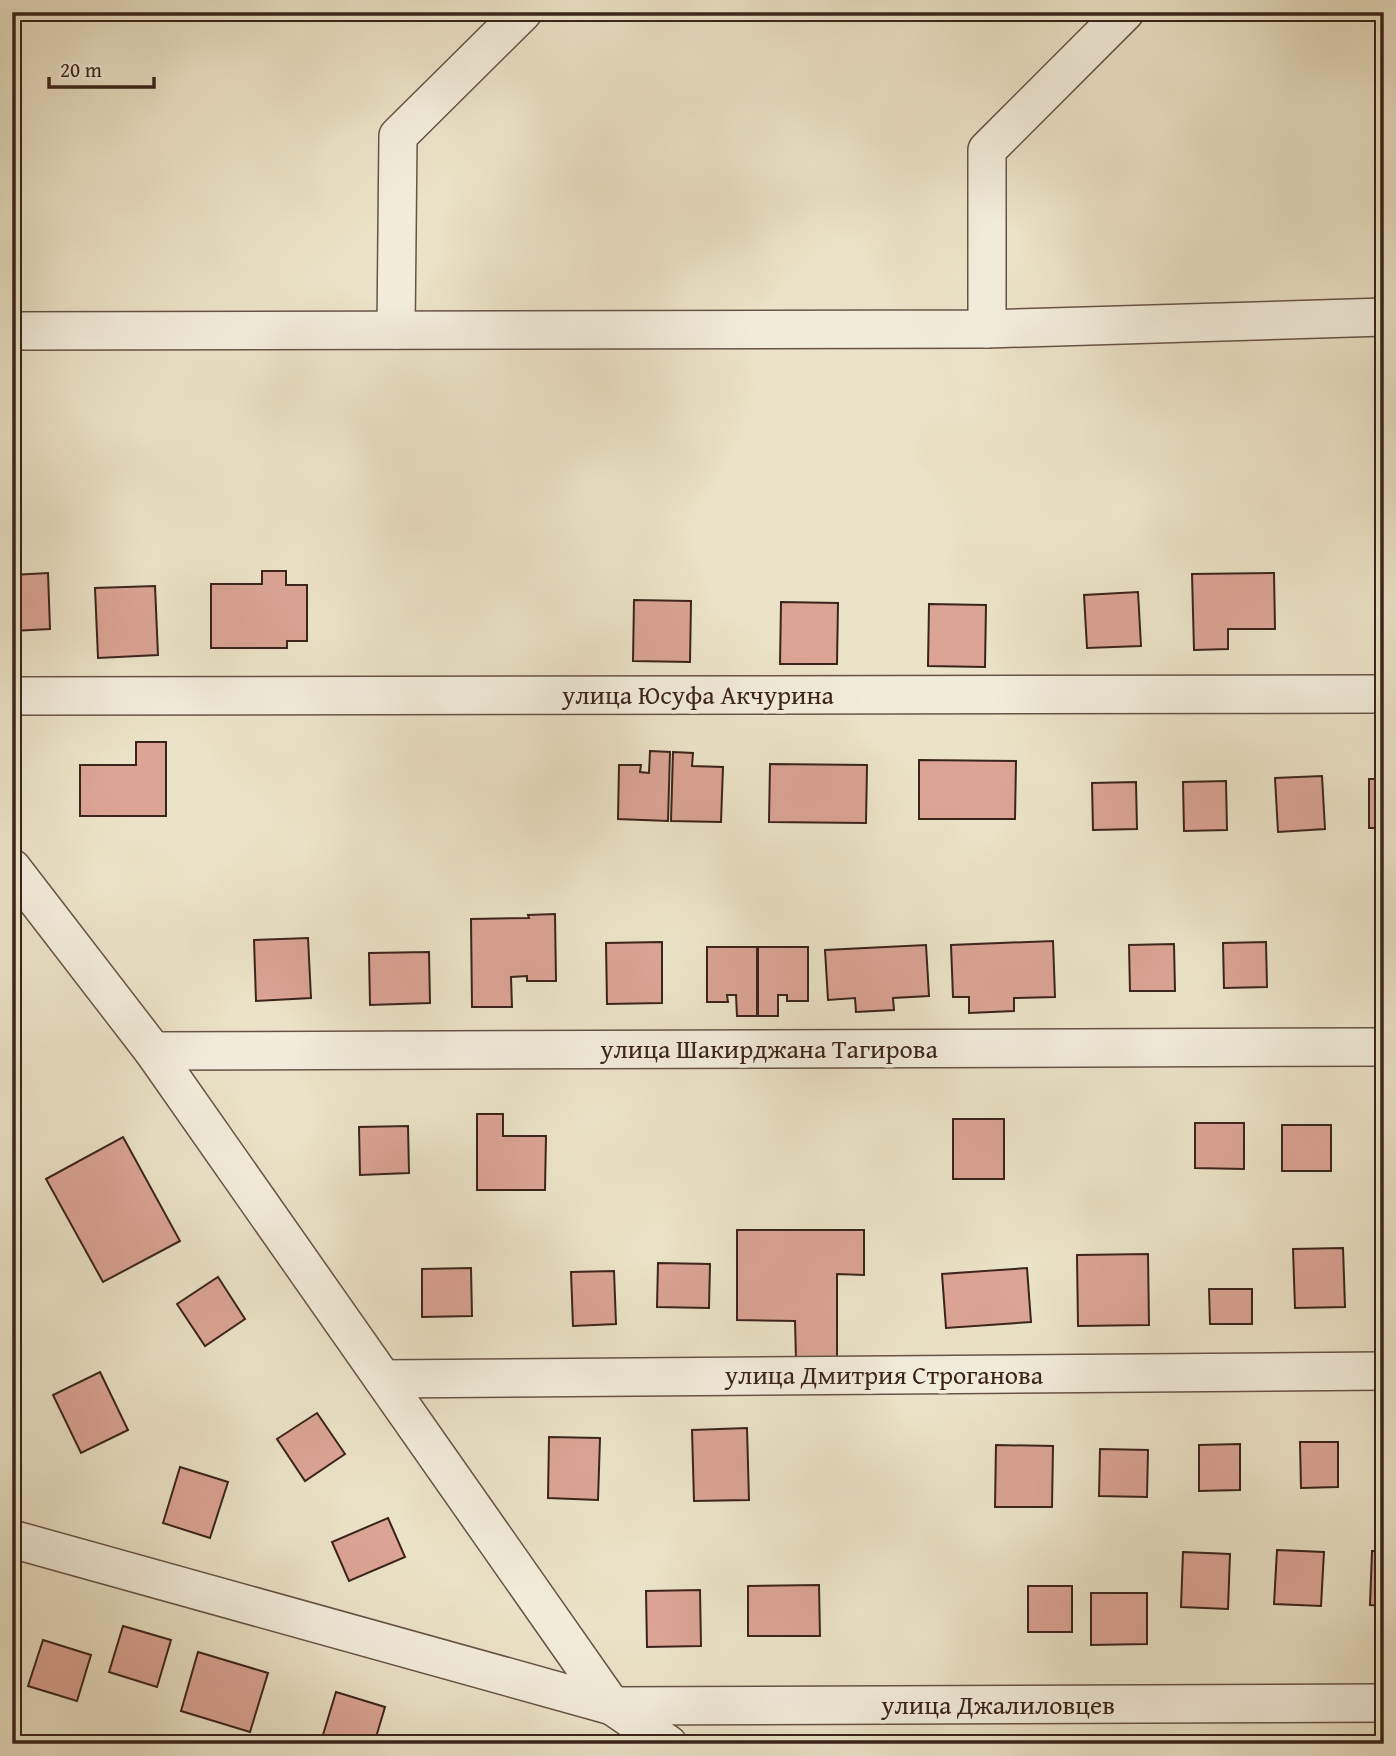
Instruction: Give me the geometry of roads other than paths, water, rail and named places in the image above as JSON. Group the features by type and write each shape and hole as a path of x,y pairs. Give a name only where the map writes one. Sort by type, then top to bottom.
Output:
{"street":[{"path":"396,330 398,136 523,12"},
{"path":"987,329 987,150 1125,12"},
{"path":"12,331 987,329 1384,317"},
{"name":"улица Юсуфа Акчурина","path":"12,696 1384,694"},
{"path":"12,868 153,1051 612,1706"},
{"name":"улица Шакирджана Тагирова","path":"153,1051 1384,1047"},
{"name":"улица Дмитрия Строганова","path":"383,1379 1384,1371"},
{"path":"12,1539 612,1706 668,1744"},
{"name":"улица Джалиловцев","path":"612,1706 1384,1703"}]}
